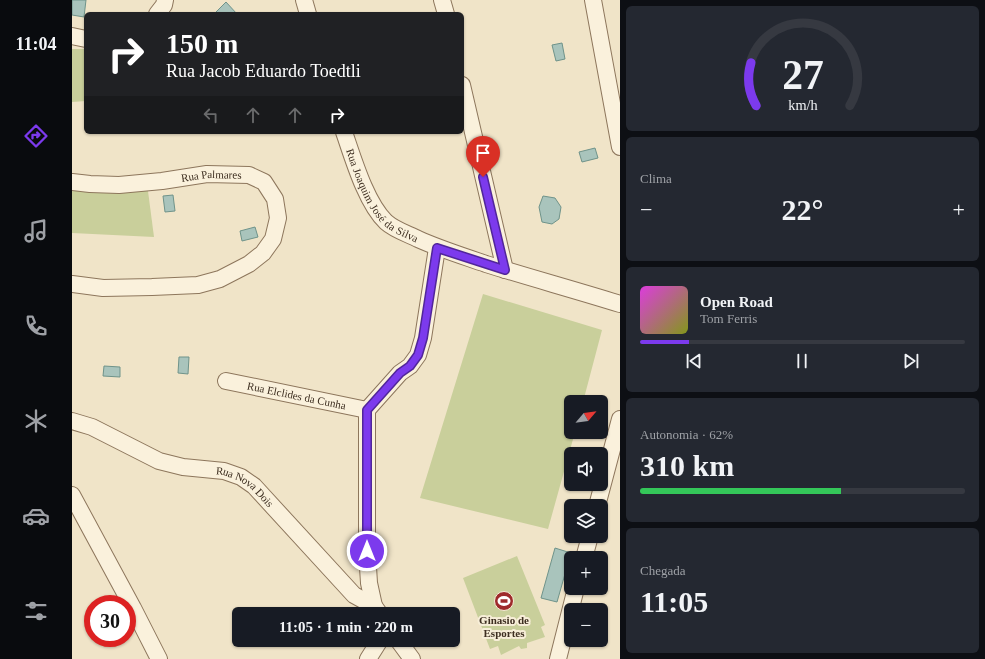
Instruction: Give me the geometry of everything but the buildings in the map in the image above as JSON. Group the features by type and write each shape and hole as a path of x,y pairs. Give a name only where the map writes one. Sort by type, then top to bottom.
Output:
{"street":[{"path":"159,12 164,5 165,0"},
{"path":"304,0 307,12"},
{"path":"442,0 445,12"},
{"path":"593,0 617,113 619,139"},
{"path":"72,36 84,39"},
{"path":"464,94 505,270"},
{"name":"Rua Joaquim José da Silva","path":"345,134 370,200 378,212 387,223 395,228 437,248 423,338 418,355 410,366 400,373 367,410"},
{"name":"Rua Palmares","path":"72,182 119,185 162,181 207,174 249,175 264,182 275,199 278,218 273,239 263,253 249,264 220,279 198,285 152,287 103,288 72,284"},
{"path":"437,248 620,304"},
{"name":"Rua Elclides da Cunha","path":"226,381 367,410"},
{"path":"367,410 367,551 369,583 376,607"},
{"path":"599,499 620,418"},
{"name":"Rua Nova Dois","path":"72,421 92,427 159,461 184,467 224,470 241,477 254,486 354,595 372,607"},
{"path":"72,495 159,659"},
{"path":"558,659 574,595"},
{"path":"368,659 376,647"},
{"path":"403,647 412,659"}],"green space":[{"path":"72,49 84,49 84,101 72,102"},
{"path":"72,188 148,191 154,237 72,233"},
{"path":"483,294 602,330 585,395 564,395 564,439 573,439 571,447 564,447 564,472 548,529 420,498"},
{"name":"Ginasio de Esportes","path":"517,556 545,625 541,627 545,637 527,643 527,648 521,649 519,646 501,655 498,646 490,649 463,578"}],"water":[{"path":"72,0 86,0 84,17 72,15"},
{"path":"226,2 235,12 216,12"},
{"path":"562,43 565,59 556,61 552,45"},
{"path":"595,148 598,158 582,162 579,152"},
{"path":"173,195 175,211 165,212 163,196"},
{"path":"543,196 555,198 561,207 559,219 552,224 542,222 539,207"},
{"path":"255,227 258,237 242,241 240,231"},
{"path":"179,357 189,357 188,374 178,373"},
{"path":"104,366 120,367 120,377 103,376"},
{"path":"555,548 565,551 564,578 557,602 541,598"}],"place":[{"name":"Ginasio de Esportes","path":"504,601"}],"route":[{"path":"367,551 367,410 400,373 410,366 418,355 423,338 437,248 505,270 483,177"}]}
